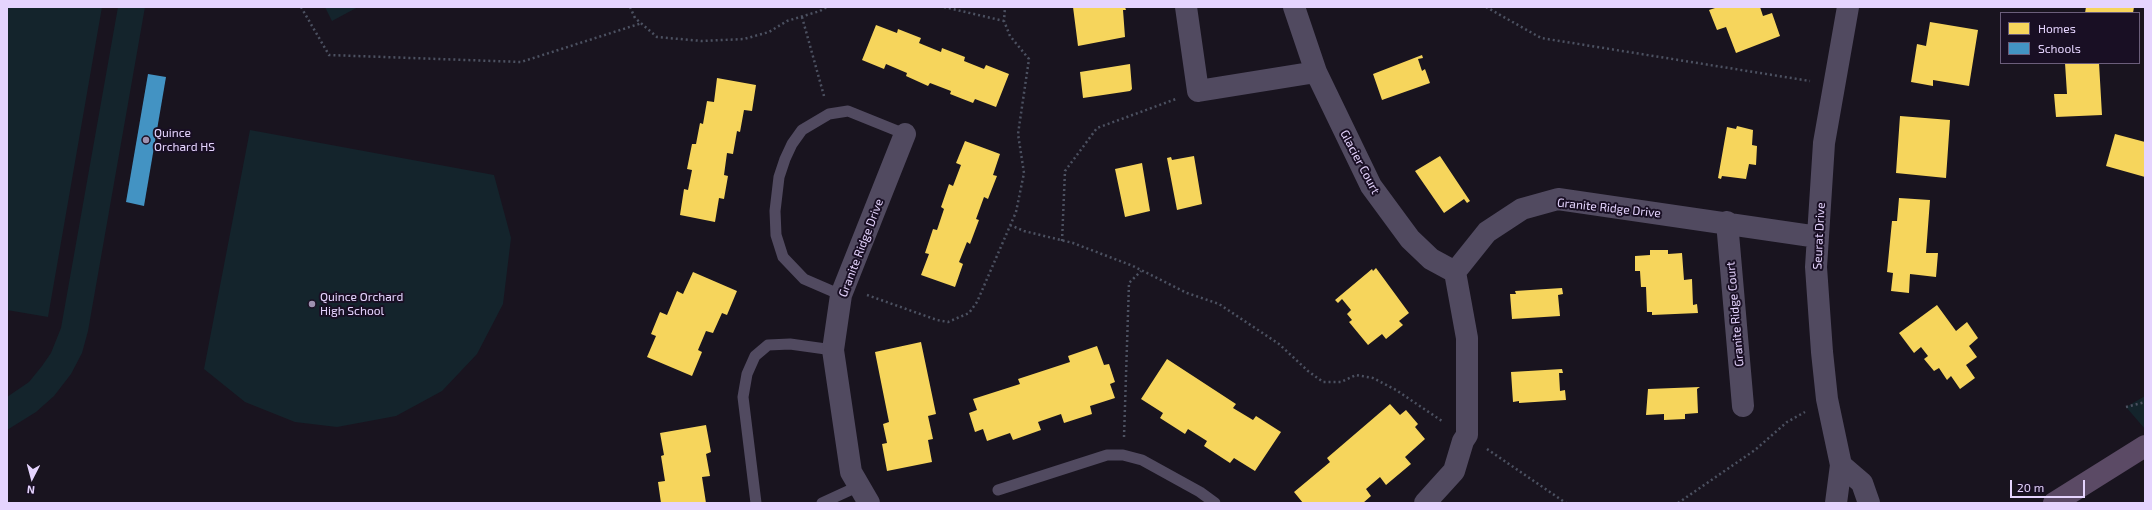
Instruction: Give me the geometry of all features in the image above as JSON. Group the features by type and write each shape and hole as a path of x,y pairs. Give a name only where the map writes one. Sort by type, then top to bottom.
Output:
{"main road":[{"path":"2054,503 2145,446"}],"street":[{"path":"1186,7 1198,91 1316,72"},
{"name":"Glacier Court","path":"1294,7 1316,72 1371,186 1410,239 1431,259 1455,272"},
{"name":"Seurat Drive","path":"1836,503 1841,465 1827,398 1816,267 1824,143 1848,7"},
{"name":"Granite Ridge Drive","path":"864,494 851,472 833,350 843,291 905,134"},
{"name":"Granite Ridge Drive","path":"1455,272 1487,232 1522,209 1558,199 1726,222 1818,237"},
{"name":"Granite Ridge Court","path":"1726,222 1743,406"},
{"path":"1425,503 1454,471 1463,441 1467,435 1468,338 1455,272"},
{"path":"1841,465 1862,483 1869,503"}],"lane":[{"path":"843,291 804,279 783,257 776,235 775,211 779,177 785,159 792,144 802,130 829,114 848,111 905,134"},
{"path":"756,503 743,398 747,374 755,356 768,345 790,344 833,350"},
{"path":"998,490 1107,455 1123,455 1142,460 1200,492 1215,503"},
{"path":"822,503 864,494"}],"path":[{"path":"301,7 329,55 521,62 642,23"},
{"path":"630,7 635,18 657,37 702,41 744,39 769,32 787,21 827,7"},
{"path":"944,7 1004,21"},
{"path":"843,291 948,322 961,318 969,313 977,302 1016,212 1024,173 1018,134 1029,59 1010,36 1004,21 1005,7"},
{"path":"1486,7 1541,38 1835,85"},
{"path":"802,17 829,114"},
{"path":"1062,241 1065,171 1097,128 1198,91"},
{"path":"1010,225 1024,231 1073,243 1142,271 1187,293 1219,304 1279,344 1308,371 1323,382 1342,382 1356,375 1373,378 1396,390 1450,426 1467,435 1566,503"},
{"path":"1123,455 1129,283 1142,271"},
{"path":"1678,503 1755,450 1787,422 1827,398"},
{"path":"2126,407 2145,402"}],"shaded area":[{"path":"7,7 102,7 48,317 7,310"},
{"path":"118,7 145,7 88,331 82,353 71,374 54,396 36,412 7,430 7,397 29,382 42,366 51,353 61,328"},
{"path":"325,7 358,7 332,21"},
{"path":"250,130 494,175 511,238 503,304 477,354 442,391 396,416 337,427 295,422 245,402 204,369"},
{"path":"2145,396 2145,429 2126,407"}],"building: Homes":[{"path":"1073,7 1125,7 1126,10 1123,10 1125,37 1078,46"},
{"path":"1718,7 1760,7 1763,16 1772,13 1780,36 1736,53 1726,27 1717,30 1709,10"},
{"path":"2086,7 2134,7 2133,12 2085,12"},
{"path":"1930,22 1978,30 1969,86 1933,80 1933,86 1911,82 1917,44 1926,46"},
{"path":"876,25 897,33 898,29 921,38 919,43 941,52 942,48 965,57 964,61 984,69 986,65 1009,74 996,107 975,99 973,103 950,94 951,91 930,83 928,86 906,76 907,73 886,64 884,69 862,60"},
{"path":"1422,55 1423,58 1418,59 1422,71 1425,69 1430,83 1382,100 1373,74"},
{"path":"1130,64 1132,89 1130,91 1083,98 1080,72"},
{"path":"2065,64 2099,64 2102,115 2056,117 2054,94 2067,94"},
{"path":"717,78 756,85 752,111 744,110 740,132 737,131 733,154 727,153 724,175 728,176 724,199 719,198 715,222 680,215 684,189 688,190 692,170 687,169 692,144 696,144 700,123 703,124 707,101 714,102"},
{"path":"1900,116 1950,120 1946,178 1896,173"},
{"path":"1737,126 1753,130 1752,145 1757,146 1756,165 1749,164 1746,179 1722,176 1721,179 1718,178 1727,127 1736,129"},
{"path":"2115,134 2145,142 2145,177 2106,166"},
{"path":"965,141 1000,154 993,175 997,176 988,199 984,197 976,219 979,220 970,244 967,242 959,262 963,264 955,287 921,275 929,254 925,253 933,229 937,230 944,209 941,207 949,184 953,186 961,165 956,163"},
{"path":"1194,156 1202,204 1177,210 1167,158 1171,157 1172,160"},
{"path":"1440,156 1470,201 1467,203 1464,199 1444,213 1415,171"},
{"path":"1142,163 1150,211 1125,217 1115,169"},
{"path":"1899,198 1930,200 1926,253 1938,253 1936,277 1910,274 1909,293 1891,291 1893,273 1887,272 1892,221 1897,221"},
{"path":"1650,250 1668,250 1668,254 1682,253 1684,280 1692,279 1693,305 1697,304 1698,313 1652,315 1652,312 1647,312 1646,287 1641,287 1640,271 1635,271 1635,256 1650,255"},
{"path":"1376,268 1409,313 1399,321 1403,325 1386,339 1382,334 1368,345 1349,322 1352,320 1347,314 1351,310 1342,299 1338,303 1335,300 1372,269 1373,271"},
{"path":"693,272 737,291 727,315 722,313 713,333 706,331 698,350 702,352 692,376 647,357 656,336 651,334 660,312 667,315 677,291 683,294"},
{"path":"1562,288 1563,294 1558,295 1560,316 1512,319 1510,294 1516,294 1515,291"},
{"path":"1937,305 1956,331 1967,322 1978,338 1969,346 1977,357 1966,365 1975,378 1960,389 1951,376 1947,380 1939,368 1934,371 1924,359 1928,356 1921,347 1914,353 1899,333"},
{"path":"921,342 936,414 928,416 933,439 928,440 932,462 887,471 882,444 887,443 883,424 889,422 875,352"},
{"path":"1097,346 1104,365 1109,364 1115,382 1110,384 1115,398 1090,406 1092,414 1064,423 1061,414 1038,422 1041,430 1013,440 1010,433 987,441 983,429 975,432 969,413 977,410 973,399 1020,384 1018,379 1070,362 1068,356"},
{"path":"1167,359 1236,404 1233,408 1253,420 1256,416 1281,432 1255,471 1234,458 1230,463 1204,446 1207,441 1188,429 1185,434 1160,418 1163,413 1141,399"},
{"path":"1562,369 1563,373 1559,373 1560,391 1565,390 1566,400 1519,403 1519,401 1513,402 1511,372"},
{"path":"1700,387 1697,389 1698,413 1685,414 1685,419 1664,420 1664,414 1646,415 1648,389"},
{"path":"1390,404 1400,415 1406,410 1418,424 1415,427 1425,439 1405,457 1411,464 1386,485 1380,477 1366,489 1371,496 1363,503 1303,503 1294,492 1330,462 1327,458"},
{"path":"706,425 711,452 706,454 710,476 702,477 706,503 661,503 658,482 665,481 661,456 664,455 660,433"}],"building: Schools":[{"name":"Quince Orchard HS","path":"148,74 166,77 144,206 126,202"}],"place":[{"name":"Quince Orchard HS","path":"146,140"},
{"name":"Quince Orchard High School","path":"312,304"}]}
